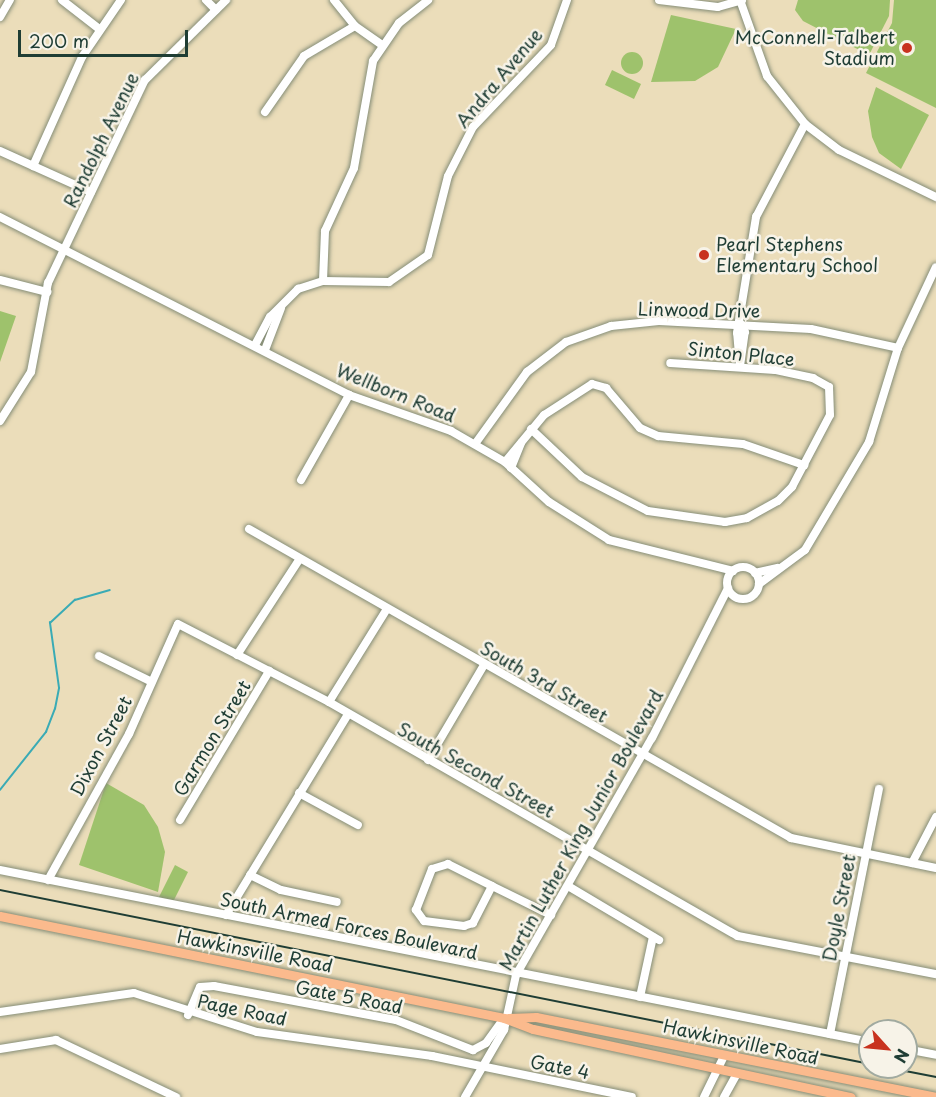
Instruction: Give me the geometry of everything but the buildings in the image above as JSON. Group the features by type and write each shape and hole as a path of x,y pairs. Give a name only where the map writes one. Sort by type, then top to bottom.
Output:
{"main road":[{"name":"Hawkinsville Road","path":"0,916 504,1018 717,1070 851,1097"},
{"name":"Hawkinsville Road","path":"504,1018 536,1017 936,1097"}],"street":[{"path":"0,17 10,0"},
{"path":"63,0 98,28"},
{"path":"33,166 98,28 121,0"},
{"path":"206,0 216,10"},
{"name":"Randolph Avenue","path":"0,421 31,372 46,292 145,80 226,0"},
{"path":"334,0 355,26 381,44"},
{"path":"323,281 325,231 354,168 366,83 381,44 428,0"},
{"name":"Andra Avenue","path":"255,345 281,308 298,289 323,281 389,282 428,255 448,176 473,127 551,45 567,0"},
{"path":"659,0 741,1 766,76 805,124 838,150 934,198"},
{"path":"265,112 304,56 336,42 355,26"},
{"path":"740,366 741,324 756,217 805,124"},
{"path":"0,151 91,192"},
{"name":"Wellborn Road","path":"0,217 349,394 430,421 475,444 508,465 565,513 609,540 709,566"},
{"path":"709,566 728,584 738,598 752,596 759,584 805,550 868,442 898,348 936,267"},
{"path":"0,280 46,292"},
{"name":"Andra Avenue","path":"265,350 281,308"},
{"name":"Linwood Drive","path":"475,444 507,393 566,342 629,323 741,324 811,329 898,348"},
{"name":"Sinton Place","path":"531,429 604,490 648,511 695,521 747,518 778,501 804,465 830,415 829,387 813,378 740,366 670,363"},
{"path":"508,465 531,429 567,395 592,384 606,388 640,428 658,436 743,444 804,465"},
{"path":"301,480 349,394"},
{"name":"South 3rd Street","path":"249,529 299,560 791,838 936,868"},
{"name":"Garmon Street","path":"237,655 299,560"},
{"path":"709,566 733,571 742,567 755,573 778,568"},
{"path":"728,584 733,571"},
{"path":"755,573 759,584"},
{"name":"Martin Luther King Junior Boulevard","path":"466,1095 482,1064 494,1054 516,975 642,754 719,612 728,584"},
{"name":"Martin Luther King Junior Boulevard","path":"719,612 738,598"},
{"path":"329,702 387,609"},
{"name":"South Second Street","path":"178,624 329,702 738,936 936,974"},
{"name":"Dixon Street","path":"48,880 129,734 150,681 178,624"},
{"path":"99,656 150,681"},
{"path":"428,760 484,665"},
{"name":"Garmon Street","path":"180,820 269,671"},
{"path":"226,915 348,714"},
{"name":"Doyle Street","path":"830,1034 864,854 879,789"},
{"path":"300,793 358,825"},
{"path":"912,863 936,817"},
{"path":"492,886 473,923 465,926 424,921 417,915 423,883 440,864 459,867 550,915"},
{"name":"South Armed Forces Boulevard","path":"0,870 516,975 858,1040"},
{"path":"250,875 294,894 337,902"},
{"path":"568,886 656,938 640,997"},
{"name":"Gate 5 Road","path":"188,1014 200,987 214,986 396,1020 473,1050 504,1018"},
{"name":"Page Road","path":"0,1012 123,992 188,1014 256,1032 482,1064"},
{"path":"0,1048 56,1040 176,1097"},
{"path":"918,1051 936,1055"},
{"path":"704,1097 724,1056"},
{"name":"Gate 4","path":"482,1064 633,1097"},
{"path":"724,1097 737,1074"},
{"path":"466,1095 475,1097"}],"green space":[{"path":"798,0 890,0 889,16 869,55 803,21 795,10"},
{"name":"McConnell-Talbert Stadium","path":"894,0 936,0 936,108 866,73 892,23"},
{"path":"671,15 736,29 718,67 695,81 651,82"},
{"path":"632,52 640,55 643,63 640,71 632,74 624,71 621,63 624,55"},
{"path":"612,70 641,84 634,99 605,85"},
{"path":"876,87 929,115 901,169 879,153 872,137 868,111"},
{"path":"0,311 16,316 0,362"},
{"path":"106,783 144,805 158,827 165,852 158,892 79,865"},
{"path":"175,865 188,872 172,904 157,901"}],"waterway":[{"path":"0,790 46,732 55,709 59,688 50,623 75,600 110,590"}],"railway":[{"path":"0,890 858,1062"},
{"path":"918,1073 936,1077"}],"place":[{"name":"McConnell-Talbert Stadium","path":"907,48"},
{"name":"Pearl Stephens Elementary School","path":"704,255"}]}
